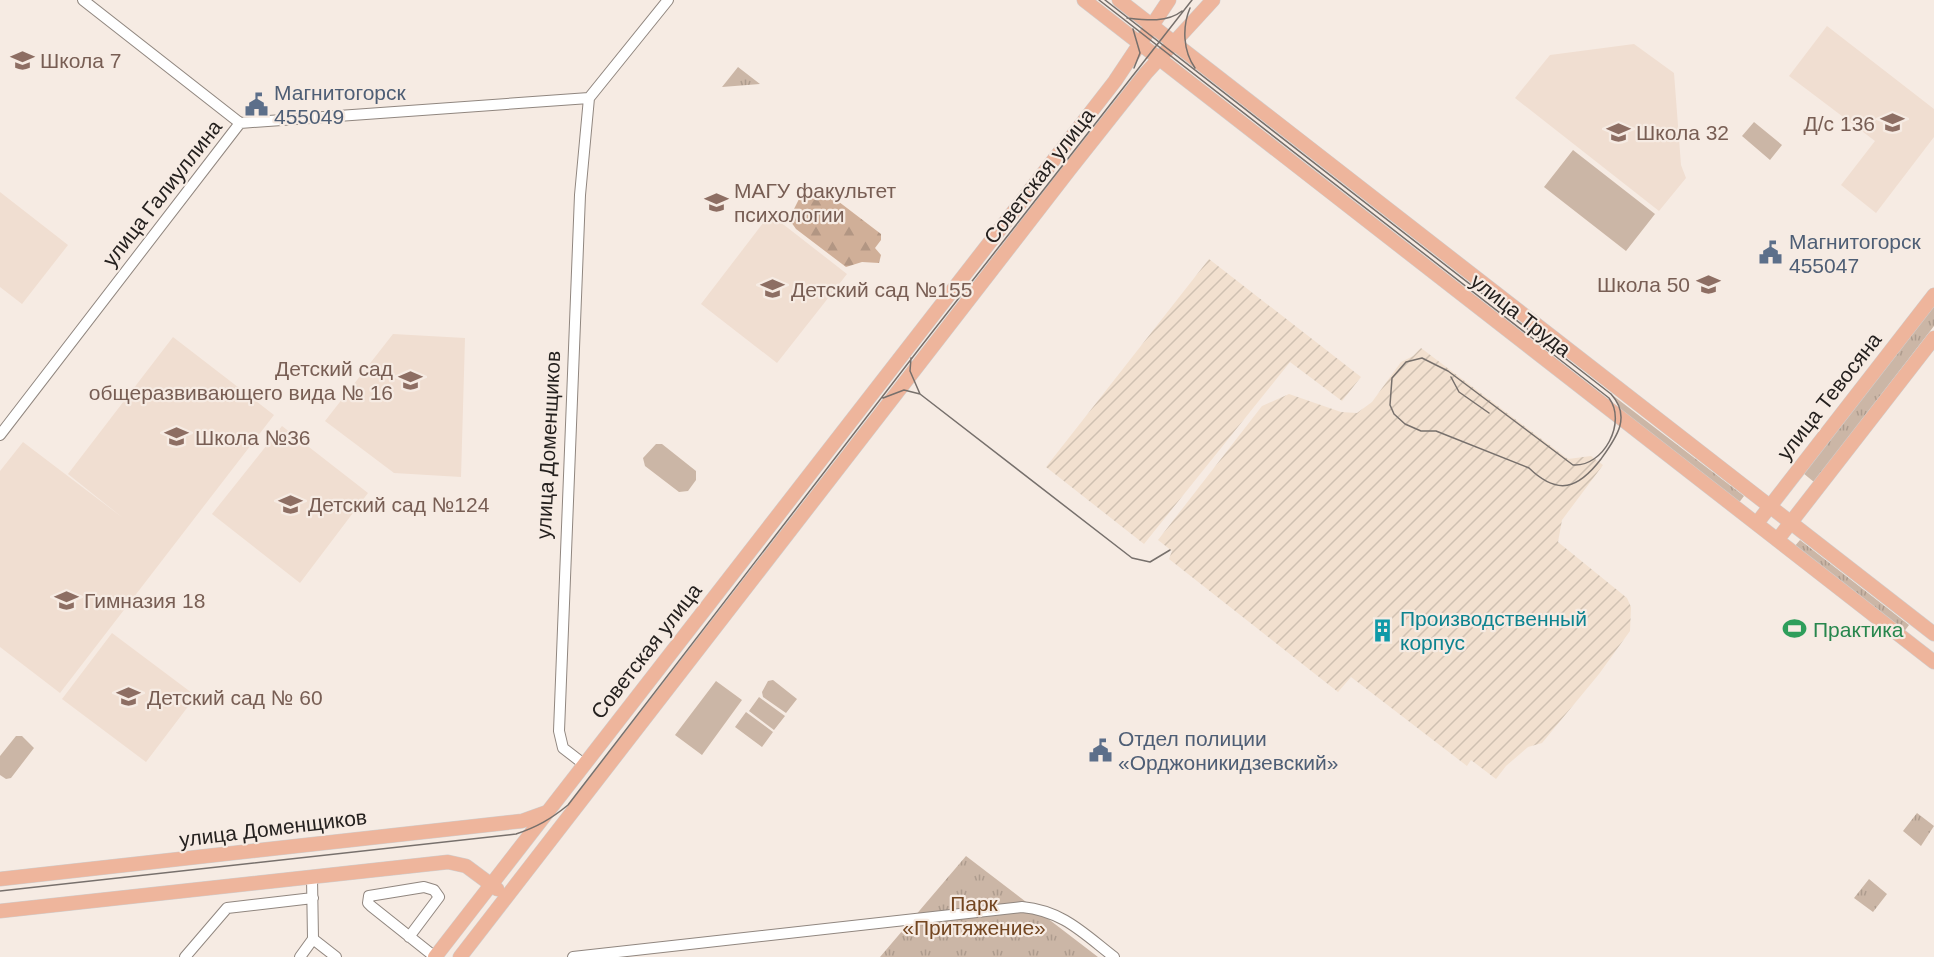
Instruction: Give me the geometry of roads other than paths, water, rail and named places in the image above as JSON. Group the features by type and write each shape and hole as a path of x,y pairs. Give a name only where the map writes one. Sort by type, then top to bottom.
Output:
{"main road":[{"name":"улица Труда","path":"1084,0 1934,662"},
{"name":"улица Труда","path":"1119,0 1792,521 1934,634"},
{"name":"Советская улица","path":"435,957 1115,81 1169,0"},
{"name":"Советская улица","path":"460,957 1084,151 1160,59 1213,0"},
{"name":"улица Тевосяна","path":"1757,523 1934,295"},
{"path":"1778,539 1934,338"},
{"path":"890,372 905,383"},
{"name":"улица Доменщиков","path":"585,765 600,776"},
{"name":"улица Доменщиков","path":"0,879 522,821 549,812"},
{"path":"0,911 448,862 466,866 506,896"}],"street":[{"path":"83,0 240,123"},
{"path":"589,98 668,0"},
{"name":"улица Галиуллина","path":"0,435 240,123 589,98"},
{"name":"улица Доменщиков","path":"585,765 563,748 559,731 580,195 589,98"},
{"path":"300,957 313,939 312,878"},
{"path":"409,937 438,897 434,890 424,887 369,896 368,903 371,906 409,937 435,957"},
{"path":"185,957 227,908 314,898"},
{"path":"573,957 1022,907 1060,915 1114,957"},
{"path":"313,939 336,957"}],"tram line":[{"path":"1099,0 1609,398 1614,408 1615,419 1614,430 1603,451 1584,464 1573,465 1448,371 1422,358 1406,362 1392,378 1390,405 1394,414 1405,424 1421,431 1436,431 1529,468 1549,483 1567,485 1584,477 1592,469 1612,443 1619,427 1620,411 1611,394 1105,0"},
{"path":"0,891 516,834 562,810 1192,0"},
{"path":"1190,8 1187,15 1185,39 1188,54 1195,68"},
{"path":"1127,18 1163,19 1182,11"},
{"path":"1133,29 1140,53 1134,68"},
{"path":"911,358 910,371 920,394"},
{"path":"1451,377 1459,392 1489,413"},
{"path":"883,398 904,390 920,394 1132,558 1150,562 1170,550"}],"place":[{"name":"Школа 7","path":"22,60"},
{"name":"Магнитогорск 455049","path":"256,104"},
{"name":"Д/с 136","path":"1893,123"},
{"name":"Школа 32","path":"1618,132"},
{"name":"МАГУ факультет психологии","path":"716,202"},
{"name":"Магнитогорск 455047","path":"1771,253"},
{"name":"Школа 50","path":"1708,284"},
{"name":"Детский сад №155","path":"773,289"},
{"name":"Детский сад общеразвивающего вида № 16","path":"411,380"},
{"name":"Школа №36","path":"177,437"},
{"name":"Детский сад №124","path":"290,504"},
{"name":"Гимназия 18","path":"66,600"},
{"name":"Практика","path":"1795,629"},
{"name":"Производственный корпус","path":"1382,630"},
{"name":"Детский сад № 60","path":"129,697"},
{"name":"Отдел полиции «Орджоникидзевский»","path":"1100,750"}],"park label":[{"name":"Парк «Притяжение»","path":"974,915"}]}
